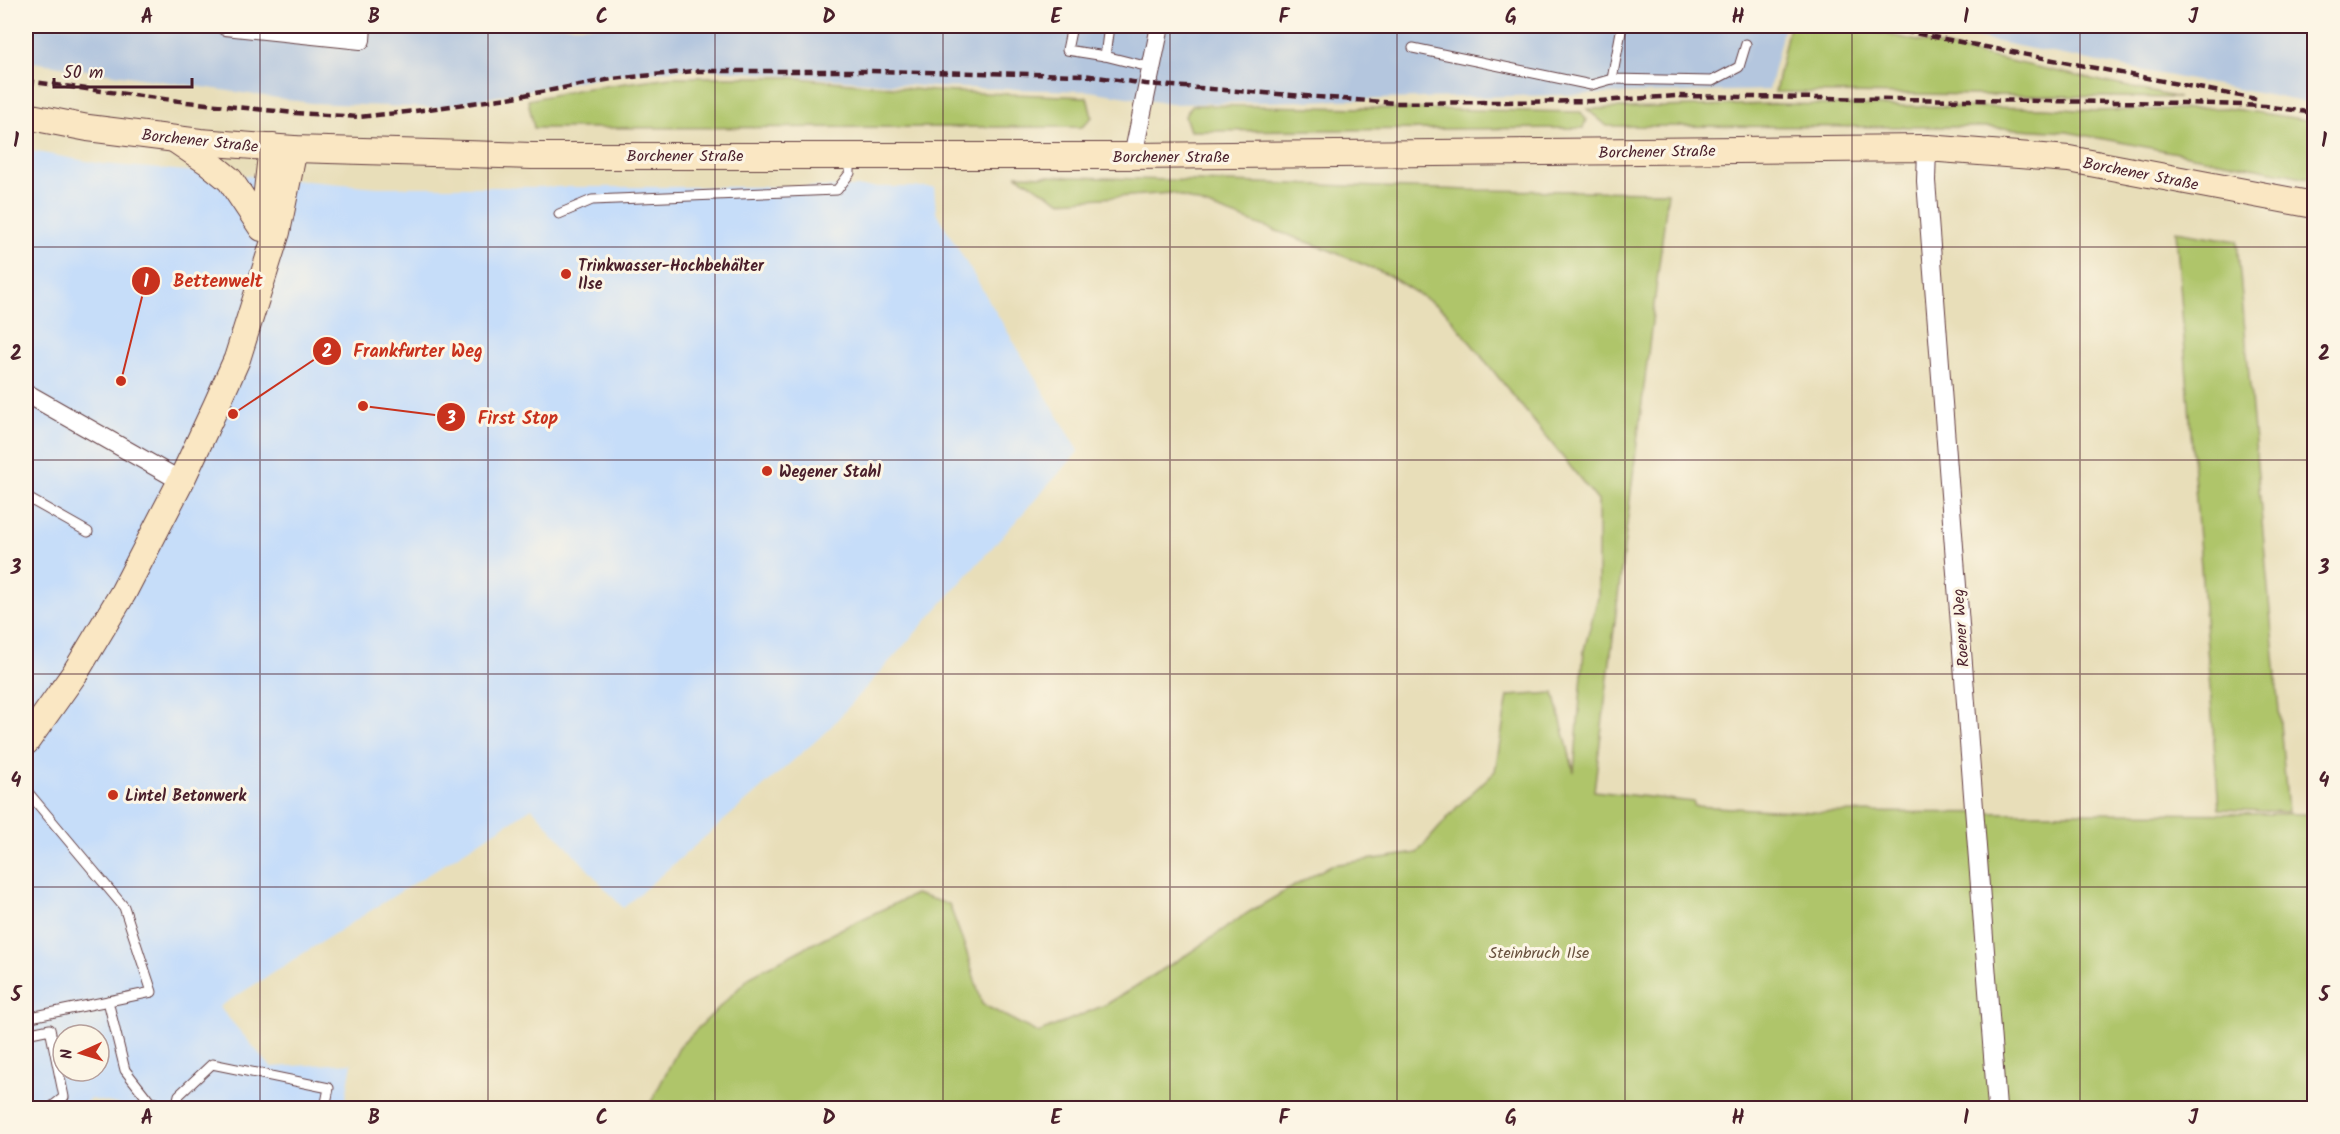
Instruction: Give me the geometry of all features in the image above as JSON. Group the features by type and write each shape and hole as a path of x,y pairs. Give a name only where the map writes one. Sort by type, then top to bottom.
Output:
{"main road":[{"name":"Borchener Straße","path":"26,116 88,128 175,139 283,148 532,156 1133,156 1927,148 2069,159 2314,205"},
{"path":"175,139 230,180 262,228"},
{"path":"263,269 262,228 283,148"},
{"path":"26,742 75,673 127,584 181,481 237,359 276,232 283,148"}],"street":[{"path":"225,26 361,40 362,26"},
{"path":"1133,156 1149,67 1160,26"},
{"name":"Roener Weg","path":"1927,148 1926,181 1997,1108"},
{"path":"26,393 181,481"}],"lane":[{"path":"1072,26 1067,50 1105,56 1149,67"},
{"path":"1105,56 1109,26"},
{"path":"1612,79 1622,26"},
{"path":"1413,48 1591,85 1612,79 1712,81 1739,67 1746,44"},
{"path":"559,214 592,200 837,190 850,173 850,155"},
{"path":"26,497 88,532"},
{"path":"26,789 124,907 152,992 26,1018"},
{"path":"108,1001 125,1070 150,1102 180,1108 179,1095 212,1064 329,1088 325,1108"},
{"path":"26,1034 50,1029 64,1097 50,1108"}],"shaded area":[{"path":"26,26 1784,26 1769,90 1171,104 1090,91 934,87 695,68 609,75 435,108 311,103 26,61"},
{"path":"1916,26 2314,26 2314,104"},
{"path":"26,150 102,164 378,187 934,187 936,212 1079,451 826,732 623,908 532,808 219,1007 271,1067 352,1063 344,1108 137,1108 90,1099 78,1108 26,1108"}],"green space":[{"path":"1789,26 1849,26 2179,98 1775,92"},
{"path":"671,77 787,77 933,91 1087,97 1092,117 1082,127 534,128 528,100 581,89"},
{"path":"1774,104 2046,108 2094,111 2226,108 2314,121 2314,179 2067,132 1985,127 1607,126 1587,109"},
{"path":"1192,105 1581,112 1586,120 1583,128 1190,131 1185,116"},
{"name":"Steinbruch Ilse","path":"1016,175 1470,190 1668,192 1594,791 1694,802 1694,806 1814,812 2314,814 2314,1108 648,1108 680,1046 752,975 915,894 949,904 982,1004 1038,1033 1107,1004 1186,955 1249,912 1331,865 1417,853 1457,807 1495,771 1508,696 1554,693 1574,772 1584,650 1598,597 1598,501 1445,311 1388,275 1329,250 1172,193 1060,201"},
{"path":"2176,231 2237,241 2288,812 2219,809"}],"railway":[{"path":"1877,26 2256,99"},
{"path":"26,81 187,102 359,117 508,98 612,79 694,71 1083,75 1146,84 1396,103 1599,101 1676,96 2187,103 2265,106 2314,113"}],"place":[{"name":"Trinkwasser-Hochbehälter Ilse","path":"566,274"},
{"name":"Bettenwelt","path":"121,381"},
{"name":"First Stop","path":"363,406"},
{"name":"Frankfurter Weg","path":"233,414"},
{"name":"Wegener Stahl","path":"767,471"},
{"name":"Lintel Betonwerk","path":"113,795"}]}
